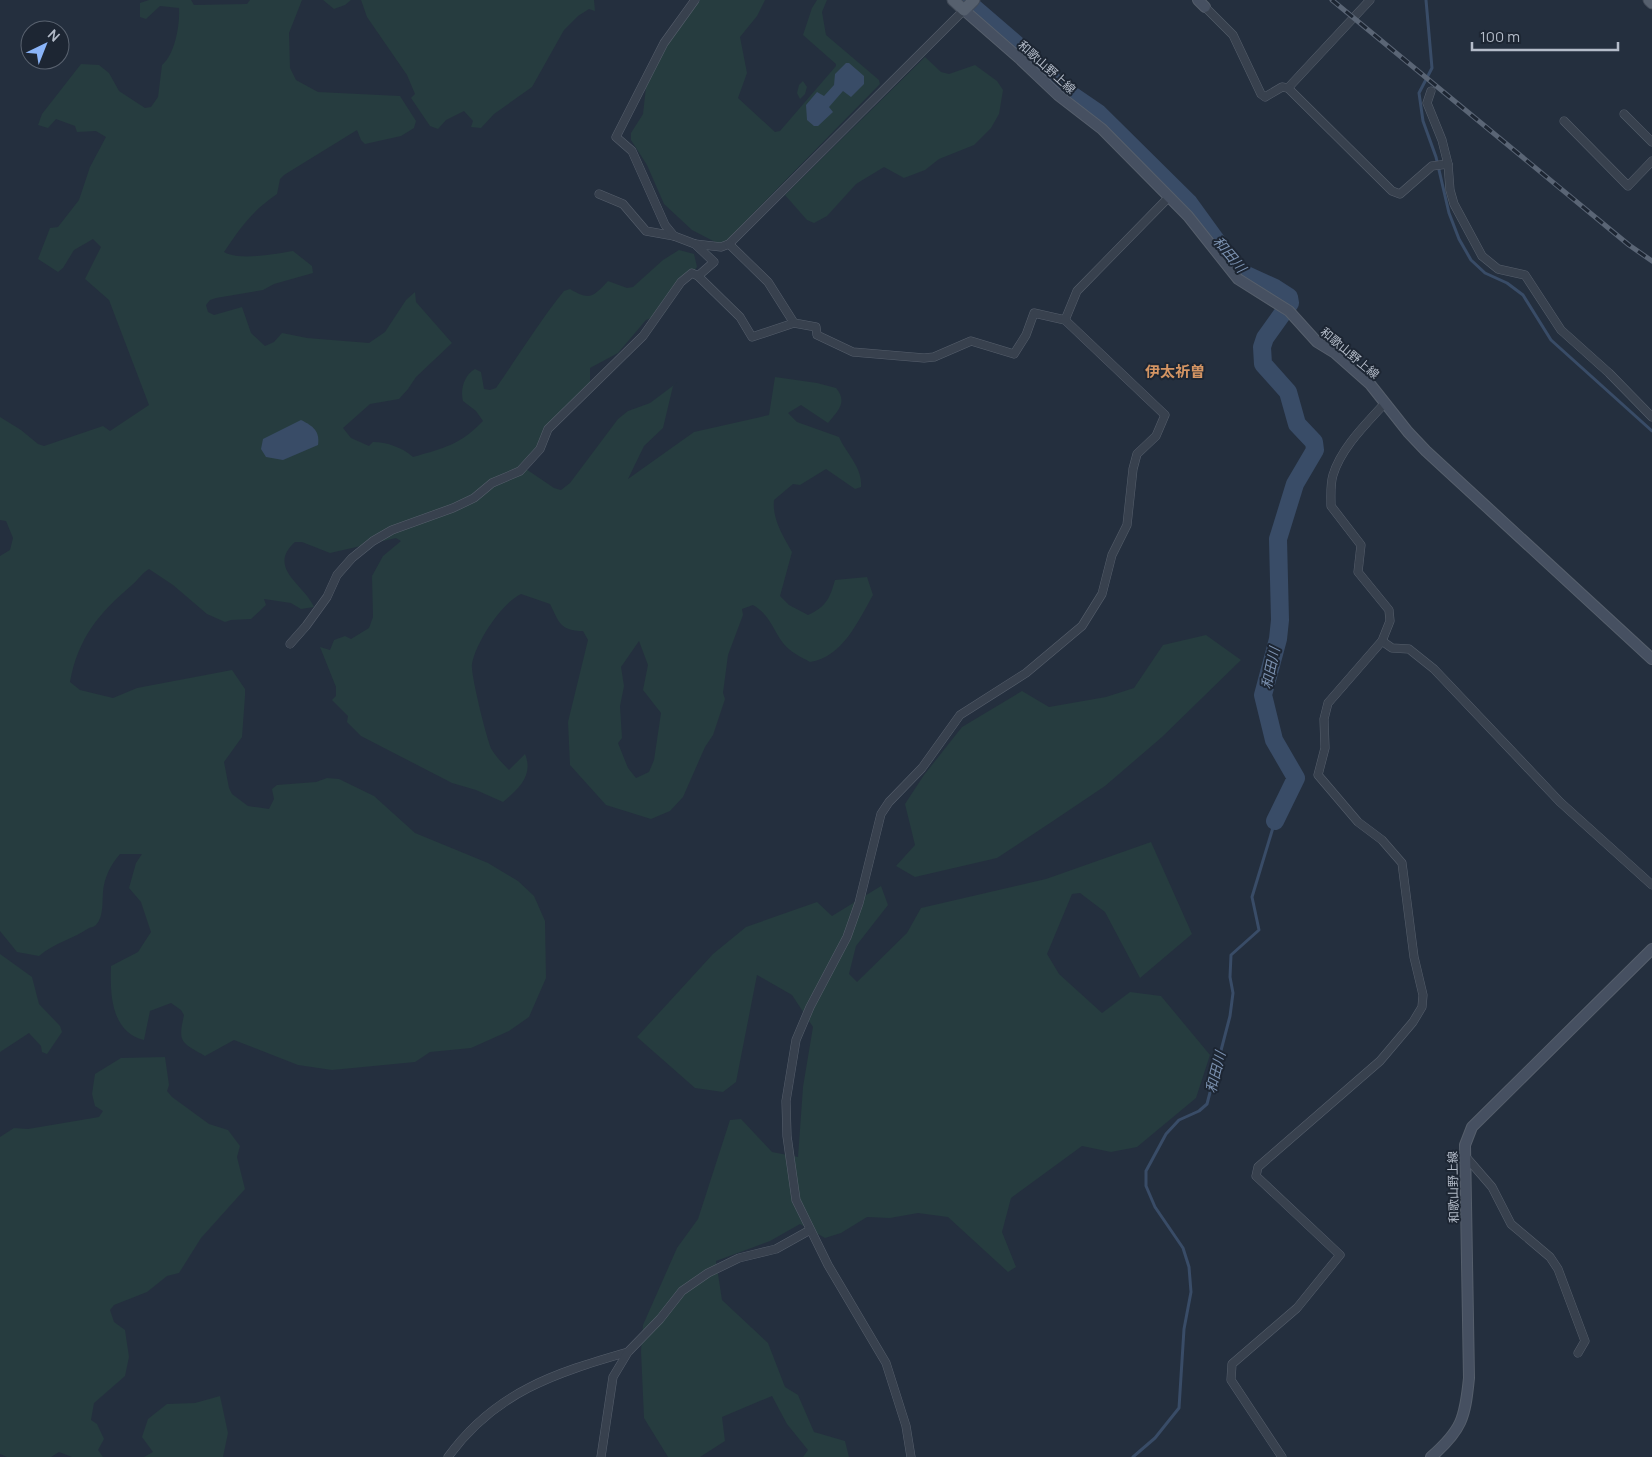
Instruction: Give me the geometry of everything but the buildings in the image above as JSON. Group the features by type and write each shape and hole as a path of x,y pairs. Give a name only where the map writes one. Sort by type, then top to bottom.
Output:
{"main road":[{"path":"953,0 968,6"},
{"path":"1649,0 1652,3"},
{"name":"和歌山野上線","path":"968,6 1058,95 1102,129 1202,232 1222,262 1238,279 1287,309 1317,342 1335,354 1370,384 1426,451 1652,659"},
{"name":"和歌山野上線","path":"1431,1457 1451,1440 1459,1429 1466,1405 1469,1378 1465,1145 1472,1127 1652,949"}],"street":[{"path":"674,236 665,226 632,151 616,137 664,43 695,0"},
{"path":"1288,88 1370,0"},
{"path":"1201,4 1232,34 1261,94 1270,97 1282,87 1288,88 1392,191 1400,194 1432,166 1448,164"},
{"path":"599,194 623,204 646,231 674,236 695,244 720,247 729,244 968,6"},
{"path":"1430,91 1426,103 1442,140 1454,204 1482,256 1498,269 1525,275 1561,330 1609,373 1652,417"},
{"path":"1624,114 1652,142"},
{"path":"1564,121 1628,186 1652,161"},
{"path":"1065,320 1077,291 1169,197"},
{"path":"695,244 714,262 698,276"},
{"path":"729,244 768,282 794,323"},
{"path":"290,644 327,597 336,576 352,558 373,541 392,530 453,508 474,498 492,483 520,472 540,449 548,429 643,336 681,282 692,273 698,276 740,318 752,337 794,323 816,328 817,336 852,352 924,358 934,357 970,341 1014,354 1026,335 1034,313 1065,320 1165,416 1156,436 1137,454 1133,469 1127,525 1112,554 1102,594 1082,626 1026,673 960,715 922,768 889,802 882,814 859,903 848,937 810,1007 796,1040 786,1101 787,1136 796,1200 810,1230 886,1363 906,1426 910,1457"},
{"path":"1282,1457 1231,1380 1232,1364 1297,1308 1340,1255 1256,1176 1258,1168 1380,1061 1413,1022 1422,1007 1423,995 1414,957 1402,863 1382,840 1358,822 1318,776 1325,748 1324,719 1328,703 1382,641 1390,621 1389,610 1358,572 1361,545 1331,506 1332,476 1339,461 1361,429 1385,403"},
{"path":"1382,641 1392,648 1409,649 1434,669 1560,802 1652,885"},
{"path":"1466,1157 1492,1187 1511,1224 1550,1258 1558,1269 1585,1341 1578,1353"},
{"path":"601,1457 613,1377 628,1352 660,1319 682,1291 708,1273 739,1258 776,1249 810,1230"},
{"path":"448,1457 459,1442 490,1411 507,1399 553,1376 628,1352"}],"green space":[{"path":"149,0 191,0 194,5 247,4 250,0 302,0 289,33 290,68 296,80 318,92 400,96 416,121 414,128 401,136 365,144 357,130 284,175 280,179 277,194 248,220 224,252 231,255 248,256 293,251 312,266 313,273 274,284 263,290 216,298 210,300 206,305 208,312 214,315 242,307 251,333 265,346 274,342 282,333 307,338 369,343 385,332 406,300 415,292 416,302 452,343 416,377 399,399 370,404 343,428 351,438 369,446 373,442 389,444 400,448 413,457 459,441 483,421 476,411 463,401 463,388 468,375 475,369 481,372 484,389 496,388 564,291 570,289 582,295 591,296 599,291 608,281 627,288 633,287 663,260 679,250 694,254 697,267 681,286 665,313 646,320 618,353 590,368 590,383 540,446 526,469 554,488 561,490 570,483 618,419 628,411 650,403 678,382 673,386 663,428 644,446 628,479 694,432 769,415 775,377 817,383 836,388 840,393 840,406 828,423 801,405 788,413 797,422 839,437 857,467 861,487 855,489 826,469 800,485 793,484 774,500 776,521 792,552 780,596 789,605 808,615 823,605 831,592 835,580 867,577 873,595 855,626 840,645 822,659 810,662 786,646 767,617 759,609 753,605 742,609 743,615 728,655 723,693 725,699 713,735 705,747 683,797 670,811 651,819 606,805 570,765 568,722 588,640 583,631 575,631 561,624 550,604 521,594 505,606 491,624 474,655 472,664 479,707 492,750 509,770 525,754 527,762 526,775 523,781 503,802 476,790 452,783 361,736 347,722 348,716 332,700 336,696 336,687 320,647 330,650 334,640 345,636 351,639 369,628 373,617 372,576 383,556 401,541 396,538 330,553 302,542 295,542 287,551 284,560 286,568 314,607 301,609 291,603 264,599 266,605 251,619 225,622 207,614 173,585 149,569 100,616 84,639 78,652 70,682 80,690 113,698 137,688 232,670 245,689 242,737 224,762 232,794 248,806 269,809 274,799 272,789 277,785 316,782 327,778 339,779 374,796 415,833 488,863 518,881 534,896 545,921 546,978 529,1017 509,1031 471,1048 430,1052 415,1062 332,1070 298,1065 234,1040 205,1056 190,1047 183,1040 181,1031 184,1015 181,1010 171,1003 150,1011 144,1040 133,1036 125,1029 115,1011 112,1000 111,966 138,952 151,932 141,902 129,888 136,863 142,854 120,854 114,862 105,882 102,909 96,925 39,956 17,952 0,931 0,556 10,550 13,538 6,521 0,520 0,417 21,430 38,444 44,446 103,426 110,431 149,405 109,300 85,279 101,247 93,239 74,250 63,268 58,272 38,259 50,228 58,227 79,200 90,167 106,137 96,131 77,132 75,126 56,119 48,128 38,125 42,114 81,64 99,65 109,73 119,91 145,108 151,107 158,97 162,65 167,60 176,39 179,8 160,6 146,19 140,17 140,3","holes":["639,641 648,665 643,690 661,713 654,760 649,772 636,778 628,768 618,743 622,738 620,706 624,686 621,667"]},
{"path":"323,0 351,0 345,5 334,9"},
{"path":"361,0 594,0 595,11 589,9 578,16 564,30 532,87 494,114 481,128 471,127 473,121 464,111 446,120 438,129 430,126 411,98 415,94 407,75 367,17"},
{"path":"700,0 765,0 757,16 740,37 747,73 738,98 775,132 780,131 836,66 803,35 812,8 817,0 827,0 822,12 826,35 879,80 880,84 727,240 719,244 692,230 664,204 647,165 631,140 631,133 643,114 646,87 668,44"},
{"path":"925,57 941,72 949,74 975,65 997,81 1003,90 999,114 991,128 974,145 939,159 925,170 904,178 884,167 856,184 827,216 814,223 807,220 785,195"},
{"path":"803,81 807,87 805,94 800,99 797,93 799,85"},
{"path":"1206,635 1241,660 1162,737 1105,786 997,858 915,877 896,866 915,845 905,804 924,775 962,727 1022,691 1049,707 1106,697 1134,688 1163,645"},
{"path":"1151,842 1192,934 1140,978 1105,912 1080,893 1072,894 1047,954 1059,974 1102,1013 1130,992 1161,996 1210,1055 1196,1098 1137,1147 1111,1152 1082,1146 1011,1198 1002,1232 1016,1267 1008,1272 948,1217 918,1213 890,1218 867,1217 841,1233 825,1238 800,1224 770,1241 716,1261 722,1300 768,1343 785,1387 798,1395 814,1432 845,1441 849,1457 803,1457 808,1450 787,1424 772,1396 722,1417 725,1441 700,1457 668,1457 644,1418 641,1351 643,1325 677,1248 698,1219 730,1120 741,1119 772,1152 798,1157 803,1087 813,1027 792,995 757,975 736,1082 723,1092 695,1088 637,1037 713,954 746,927 817,902 832,916 881,886 888,905 856,946 849,974 857,982 907,933 921,908 1046,879"},
{"path":"0,954 32,977 39,1004 60,1026 62,1032 47,1054 42,1052 41,1046 29,1033 0,1052"},
{"path":"165,1057 169,1085 167,1091 172,1097 209,1124 228,1130 240,1146 237,1157 245,1189 201,1238 179,1273 167,1276 147,1292 114,1305 110,1310 114,1322 125,1330 129,1357 125,1376 94,1403 91,1420 97,1424 104,1439 98,1450 103,1457 72,1457 59,1452 51,1457 7,1457 0,1454 0,1137 14,1128 28,1129 99,1117 103,1111 95,1106 92,1094 95,1074 121,1058"},
{"path":"220,1396 228,1433 223,1457 144,1457 153,1452 142,1437 148,1419 167,1404 195,1403"}],"water":[{"path":"846,63 849,63 864,76 864,84 851,97 843,91 829,107 833,112 818,126 814,126 807,120 806,105 817,92 824,96 834,85 835,74"},
{"path":"301,420 315,430 318,436 318,445 283,460 266,457 261,449 263,439"}],"waterway":[{"name":"和田川","path":"965,0 1023,50 1057,85 1098,113 1189,203 1231,261 1242,273 1275,288 1289,297 1290,303 1265,338 1262,347 1263,364 1288,392 1297,424 1314,442 1315,450 1295,484 1278,539 1280,620 1278,639 1263,695 1274,740 1296,778 1275,821"},
{"path":"1426,0 1432,68 1419,93 1423,121 1436,157 1449,213 1459,239 1471,260 1485,273 1507,283 1523,295 1551,340 1652,431"},
{"name":"和田川","path":"1133,1457 1155,1438 1179,1408 1184,1329 1191,1292 1189,1267 1183,1248 1155,1207 1146,1186 1146,1171 1166,1134 1179,1120 1199,1111 1207,1104 1230,1016 1233,993 1230,977 1231,955 1259,930 1252,897 1275,821"}],"railway":[{"path":"1332,0 1629,245 1652,261"}],"district":[{"name":"伊太祈曽","path":"1175,371"}]}
